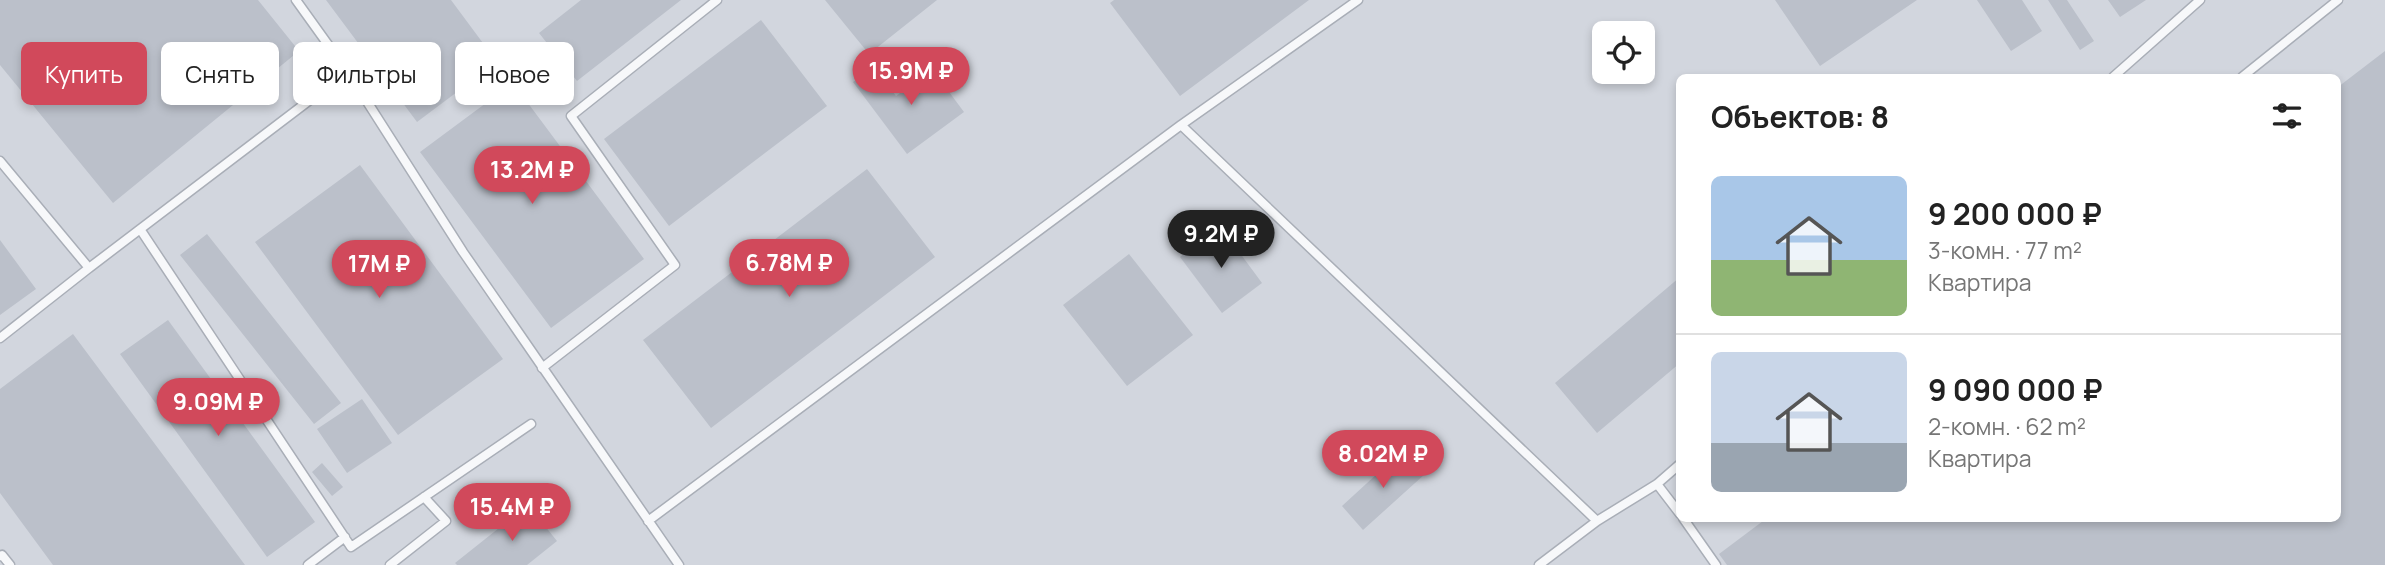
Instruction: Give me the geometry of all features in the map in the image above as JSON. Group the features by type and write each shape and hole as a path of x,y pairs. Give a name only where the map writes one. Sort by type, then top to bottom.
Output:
{"lane":[{"path":"296,0 327,42"},
{"path":"542,368 675,265 571,116 717,0"},
{"path":"648,521 1181,125 1357,0"},
{"path":"2116,74 2200,0"},
{"path":"2246,74 2338,0"},
{"path":"0,338 303,105"},
{"path":"370,105 463,252 679,565"},
{"path":"1181,125 1597,521"},
{"path":"0,161 89,268"},
{"path":"140,229 351,547 531,424"},
{"path":"1539,565 1597,521 1657,484 1676,467"},
{"path":"1657,484 1676,507"},
{"path":"390,565 446,522 424,497"},
{"path":"1688,522 1716,565"},
{"path":"308,565 345,537"},
{"path":"0,556 10,565"}],"shaded area":[{"path":"0,0 2385,0 2385,565 0,565"}],"building":[{"path":"0,0 258,0 293,44 293,56 279,67 279,42 161,42 161,105 233,105 113,203 33,105 147,105 147,42 21,42 21,91 0,65"},
{"path":"326,0 451,0 482,42 455,42 455,94 441,104 441,42 357,42"},
{"path":"581,0 681,0 577,81 574,77 574,42 546,42 539,33"},
{"path":"825,0 937,0 869,54"},
{"path":"1114,0 1309,0 1180,96 1110,3"},
{"path":"1775,0 1917,0 1820,66"},
{"path":"1977,0 2022,0 2042,31 2011,51"},
{"path":"2048,0 2067,0 2094,41 2080,50"},
{"path":"2108,0 2146,0 2120,17"},
{"path":"761,20 827,106 669,226 604,139"},
{"path":"2385,51 2385,565 1727,565 1719,554 1762,522 2341,522 2341,85"},
{"path":"875,67 896,96 932,69 964,112 907,154 853,82"},
{"path":"404,105 440,105 417,122"},
{"path":"483,105 529,105 644,259 551,328 420,152"},
{"path":"360,165 503,359 398,435 255,242"},
{"path":"867,169 935,257 711,428 643,340"},
{"path":"1220,226 1262,283 1222,313 1180,257"},
{"path":"207,234 341,403 314,424 180,255"},
{"path":"0,240 36,289 0,315"},
{"path":"1129,254 1193,335 1127,386 1063,305"},
{"path":"1676,280 1676,366 1597,433 1555,383"},
{"path":"168,320 315,522 267,557 120,354"},
{"path":"73,334 245,565 53,565 0,493 0,389"},
{"path":"362,399 392,443 347,473 317,429"},
{"path":"1403,450 1425,474 1363,530 1342,506"},
{"path":"322,463 343,487 332,496 312,472"},
{"path":"528,505 557,541 527,565 455,563"}]}
